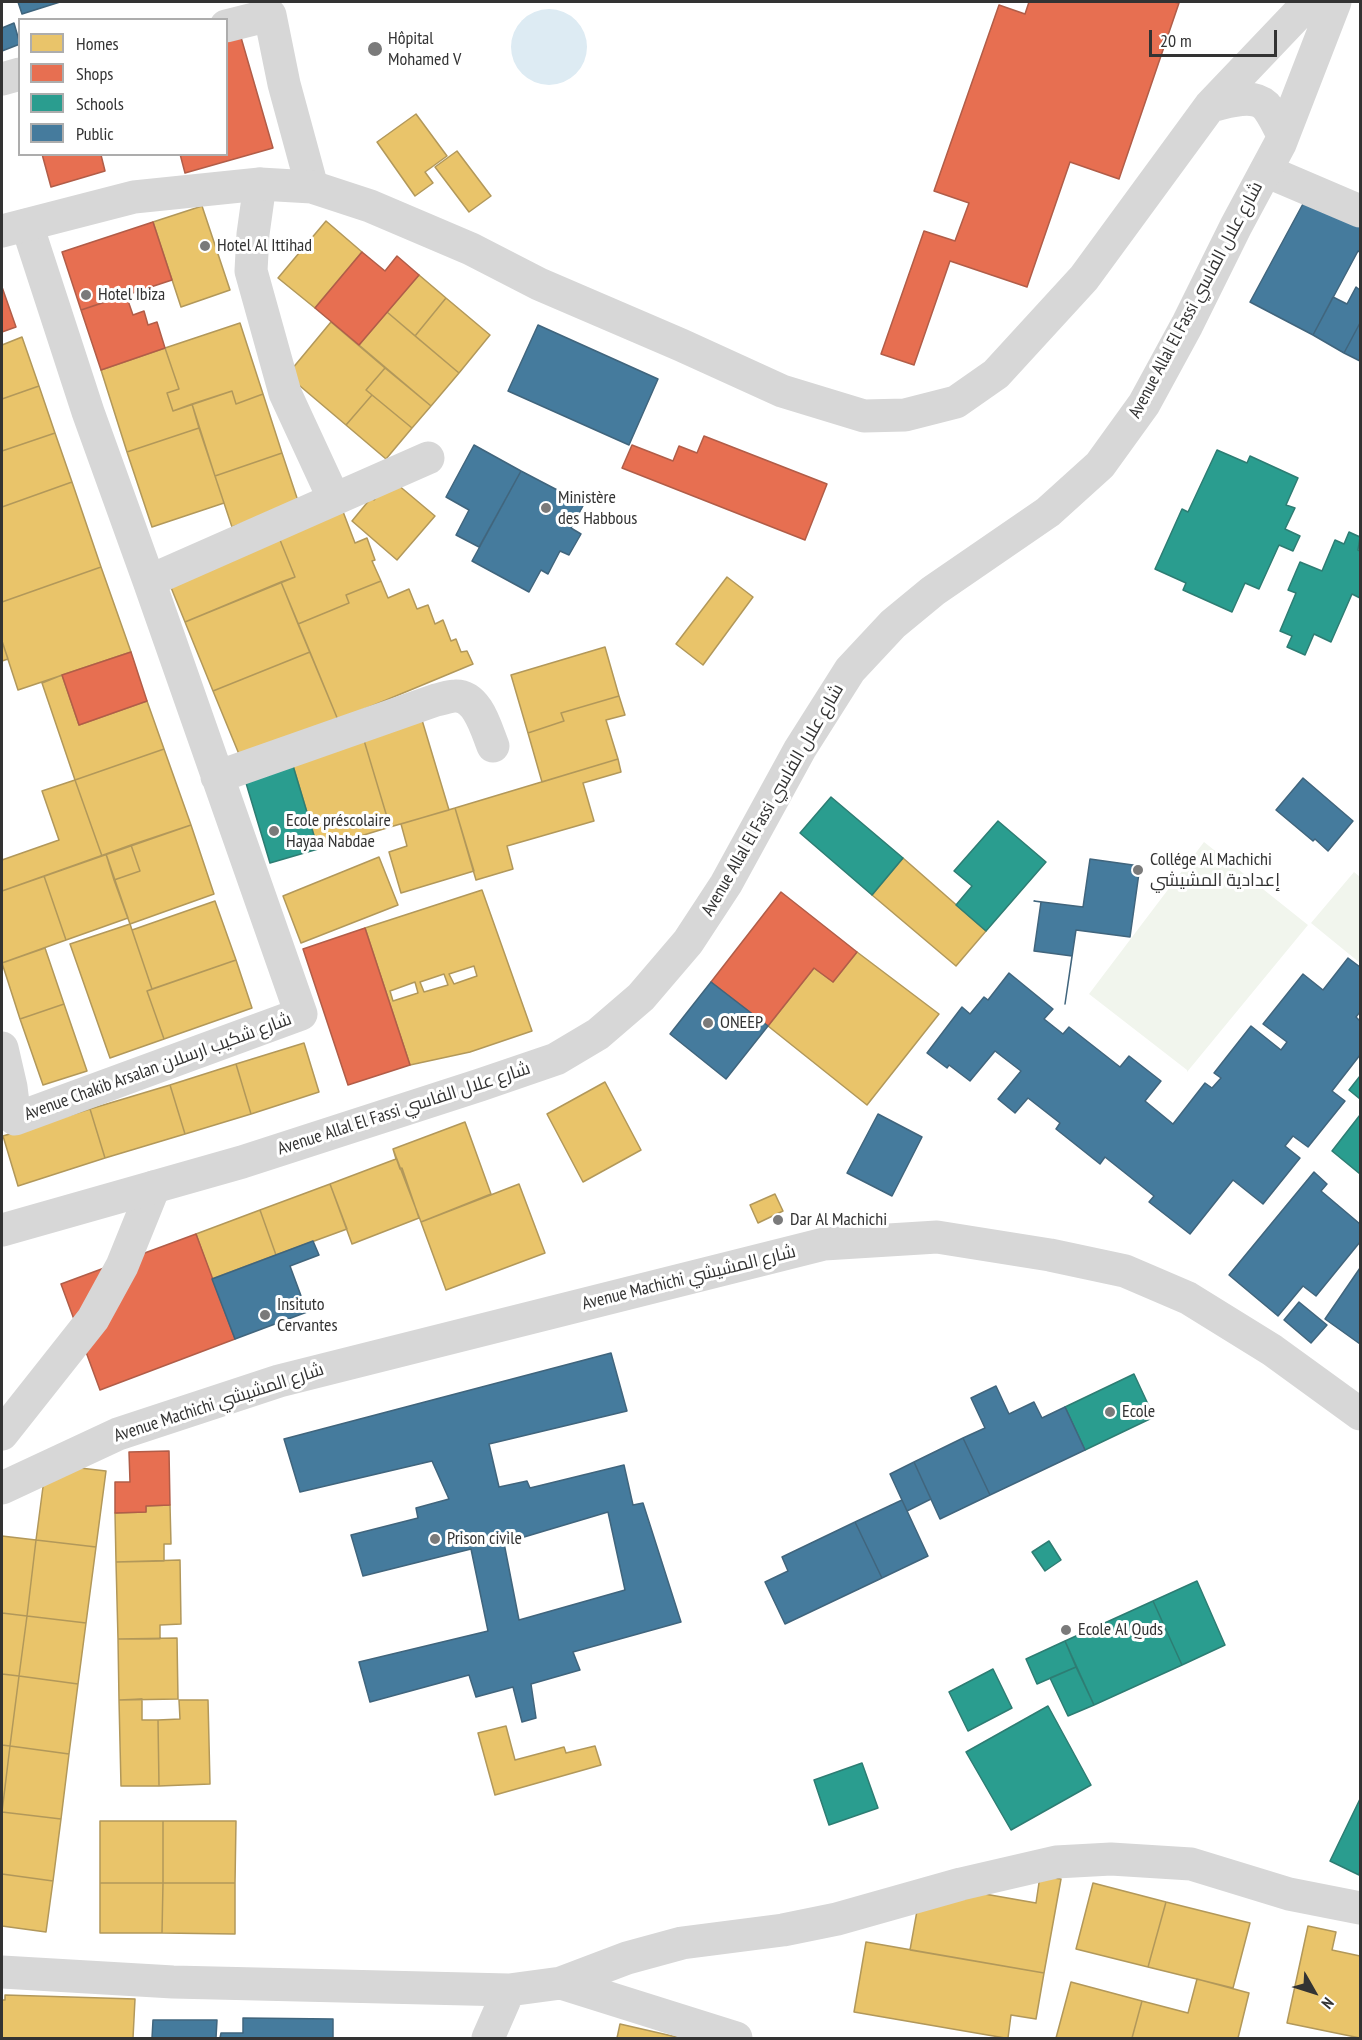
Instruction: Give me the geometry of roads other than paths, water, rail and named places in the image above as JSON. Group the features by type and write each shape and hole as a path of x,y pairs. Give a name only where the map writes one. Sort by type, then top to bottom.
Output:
{"street":[{"path":"493,746 479,712 466,699 457,696 436,700 217,777 88,412 14,228 134,197 260,184 312,187 370,206 471,249 539,284 782,391 864,416 905,415 956,402 996,374 1084,278 1210,106 1308,2"},
{"name":"Avenue Allal El Fassi شارع علال الفاسي","path":"2,1230 242,1162 556,1059 598,1034 641,997 688,942 726,884 800,749 850,670 893,624 933,591 1048,512 1100,465 1144,404 1266,171 1283,135 1335,2"},
{"path":"228,26 270,15 284,84 312,187"},
{"path":"2,79 18,75"},
{"path":"1210,106 1241,99 1256,100 1265,105 1283,135"},
{"path":"1266,171 1360,211"},
{"path":"260,184 253,234 251,271 285,393 334,499"},
{"path":"149,581 428,458"},
{"name":"Avenue Chakib Arsalan شارع شكيب ارسلان","path":"2,1048 11,1087 15,1119 301,1014 217,777"},
{"path":"2,1434 93,1319 123,1266 154,1186"},
{"name":"Avenue Machichi شارع المشيشي","path":"2,1488 118,1434 279,1381 824,1244 937,1237 1050,1255 1125,1271 1188,1298 1272,1350 1360,1414"},
{"path":"2,1972 173,1982 509,1990 561,1983 627,1958 682,1943 783,1930 837,1919 961,1884 1056,1862 1111,1859 1191,1864 1289,1894 1360,1908"},
{"path":"561,1983 736,2038"},
{"path":"488,2038 509,1990"}],"place":[{"name":"Hôpital Mohamed V","path":"375,49"},
{"name":"Hotel Al Ittihad","path":"205,246"},
{"name":"Hotel Ibiza","path":"86,295"},
{"name":"Ministère des Habbous","path":"546,508"},
{"name":"Ecole préscolaire Hayaa Nabdae","path":"274,831"},
{"name":"Collége Al Machichi إعدادية المشيشي","path":"1138,870"},
{"name":"ONEEP","path":"708,1023"},
{"name":"Dar Al Machichi","path":"778,1220"},
{"name":"Insituto Cervantes","path":"265,1315"},
{"name":"Ecole","path":"1110,1412"},
{"name":"Prison civile","path":"435,1539"},
{"name":"Ecole Al Quds","path":"1066,1630"}]}
